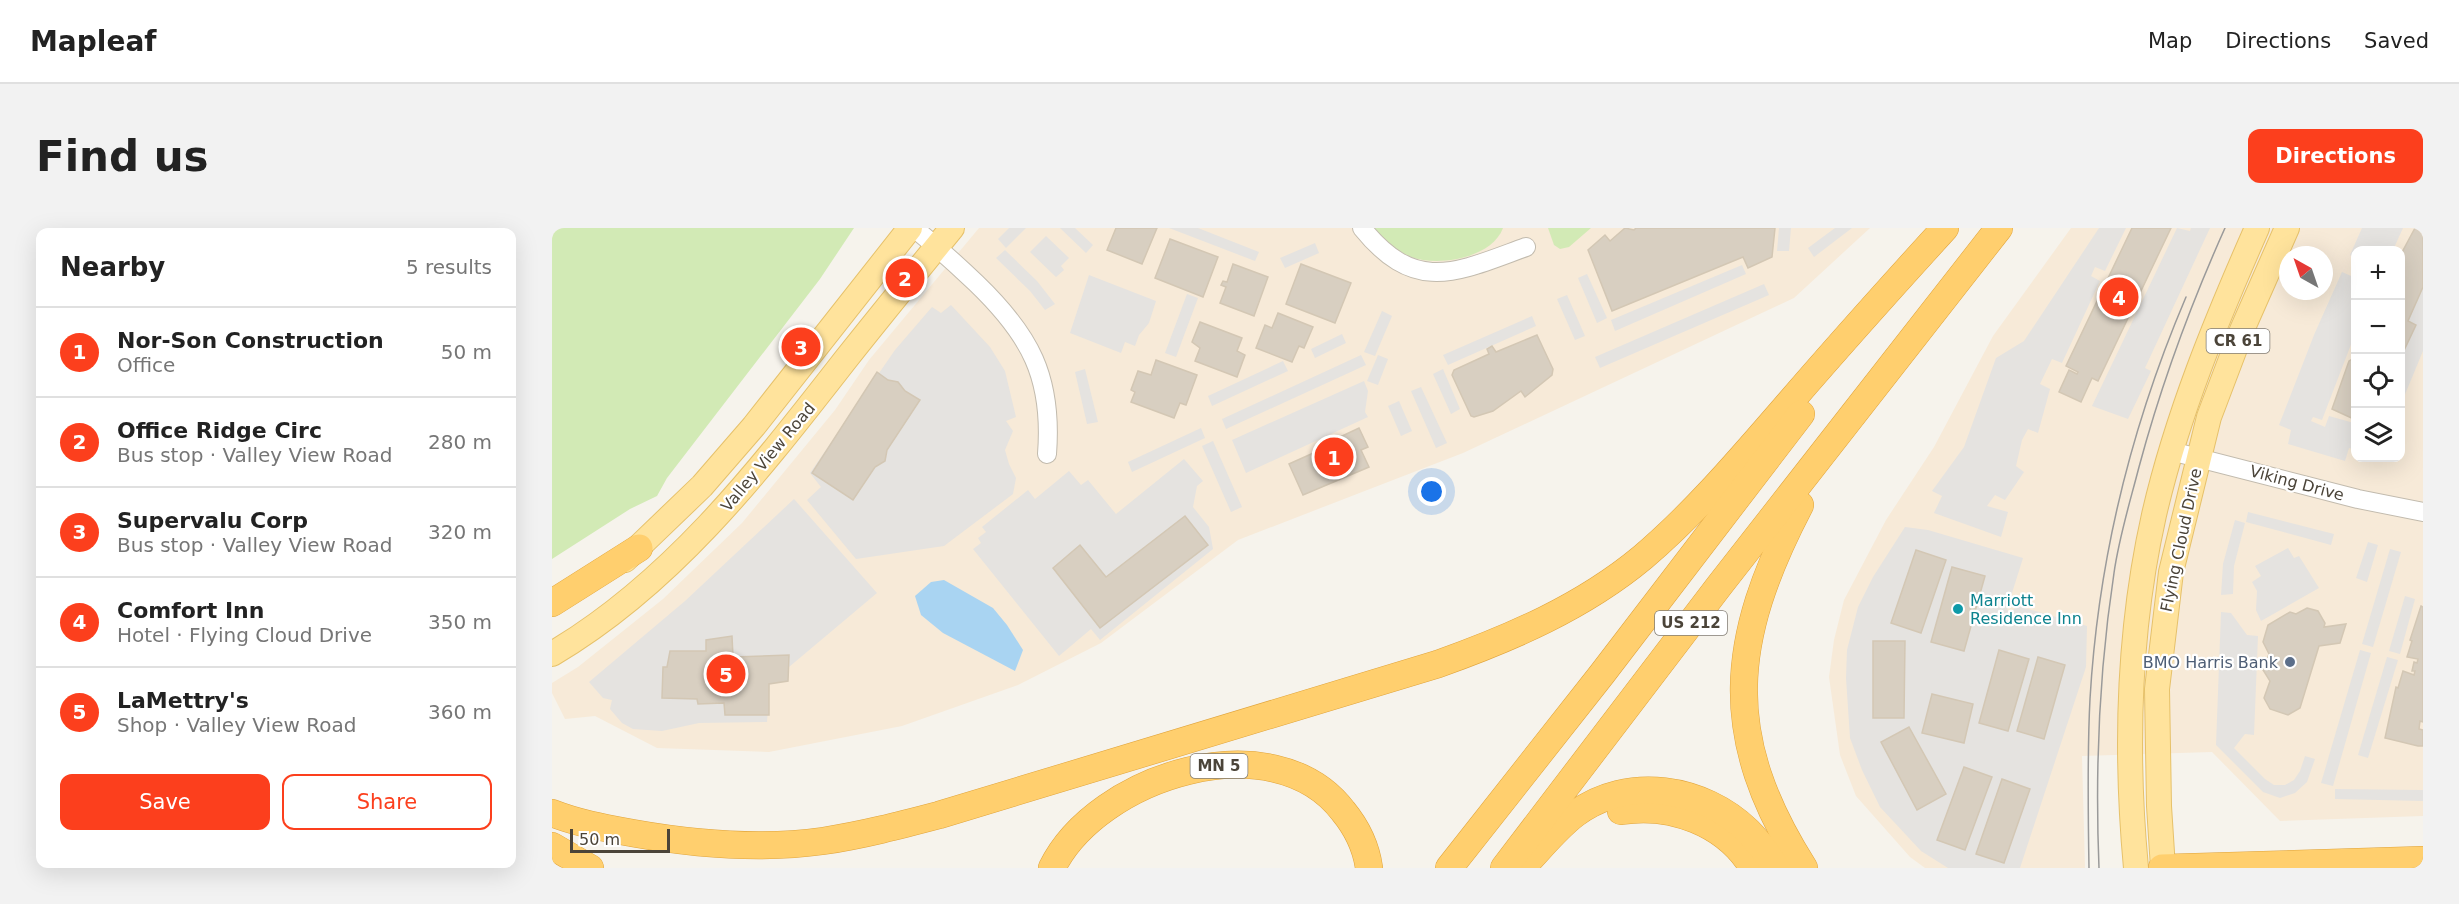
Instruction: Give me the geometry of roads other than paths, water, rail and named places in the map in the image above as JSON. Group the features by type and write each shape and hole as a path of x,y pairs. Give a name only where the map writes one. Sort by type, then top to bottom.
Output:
{"highway":[{"path":"552,813 606,828 658,838 705,843 768,845 821,841 877,831 939,815 1438,664 1493,644 1543,622 1589,595 1650,549 1710,492 1945,228"},
{"name":"US 212","path":"1449,868 1602,674 1945,228"},
{"name":"US 212","path":"1504,868 1712,595 1999,228"},
{"path":"1804,868 1769,807 1756,772 1747,734 1744,699 1745,660 1751,623 1763,584 1780,543 1808,489 1881,380"},
{"path":"552,603 639,548"},
{"name":"MN 5","path":"1052,868 1077,832 1102,811 1135,791 1172,776 1213,766 1247,763 1280,768 1308,780 1336,802 1357,828 1368,857 1369,868"},
{"path":"1522,868 1545,842 1576,814 1599,801 1624,793 1670,791 1690,796 1728,815 1749,831 1776,868"},
{"path":"1545,842 1582,821 1633,809 1655,809 1680,813 1717,831 1737,847 1753,868"},
{"path":"552,846 590,868"},
{"path":"2163,868 2423,860"}],"main road":[{"name":"Valley View Road","path":"552,617 598,583 639,548 702,486 754,426 912,228"},
{"name":"Flying Cloud Drive","path":"2136,868 2129,758 2132,664 2154,515 2171,451 2216,322 2257,228"},
{"name":"Flying Cloud Drive","path":"2163,868 2158,806 2157,689 2171,572 2209,417 2230,360 2287,228"},
{"name":"Valley View Road","path":"552,654 627,600 704,531 775,451 944,237"}],"street":[{"path":"912,228 944,237 1001,307 1027,344 1046,393 1049,425 1047,454"},
{"path":"1362,228 1377,246 1395,260 1430,272 1446,273 1467,268 1526,247"},
{"name":"Viking Drive","path":"2171,451 2358,499 2423,512"}],"water":[{"path":"944,580 993,608 1007,625 1023,650 1015,671 943,633 921,615 915,596 931,582"}],"tram line":[{"path":"2099,868 2098,757 2102,683 2109,610 2119,546 2128,506 2167,376 2188,316 2225,228"},
{"path":"2089,868 2089,720 2094,647 2101,596 2121,494 2134,444 2149,394 2186,297"}],"place":[{"name":"Office Ridge Circ","path":"905,278"},
{"name":"Comfort Inn","path":"2119,297"},
{"name":"Supervalu Corp","path":"801,347"},
{"name":"Nor-Son Construction","path":"1334,457"},
{"name":"Marriott Residence Inn","path":"1958,609"},
{"name":"BMO Harris Bank","path":"2290,662"},
{"name":"LaMettry's","path":"726,674"}]}
